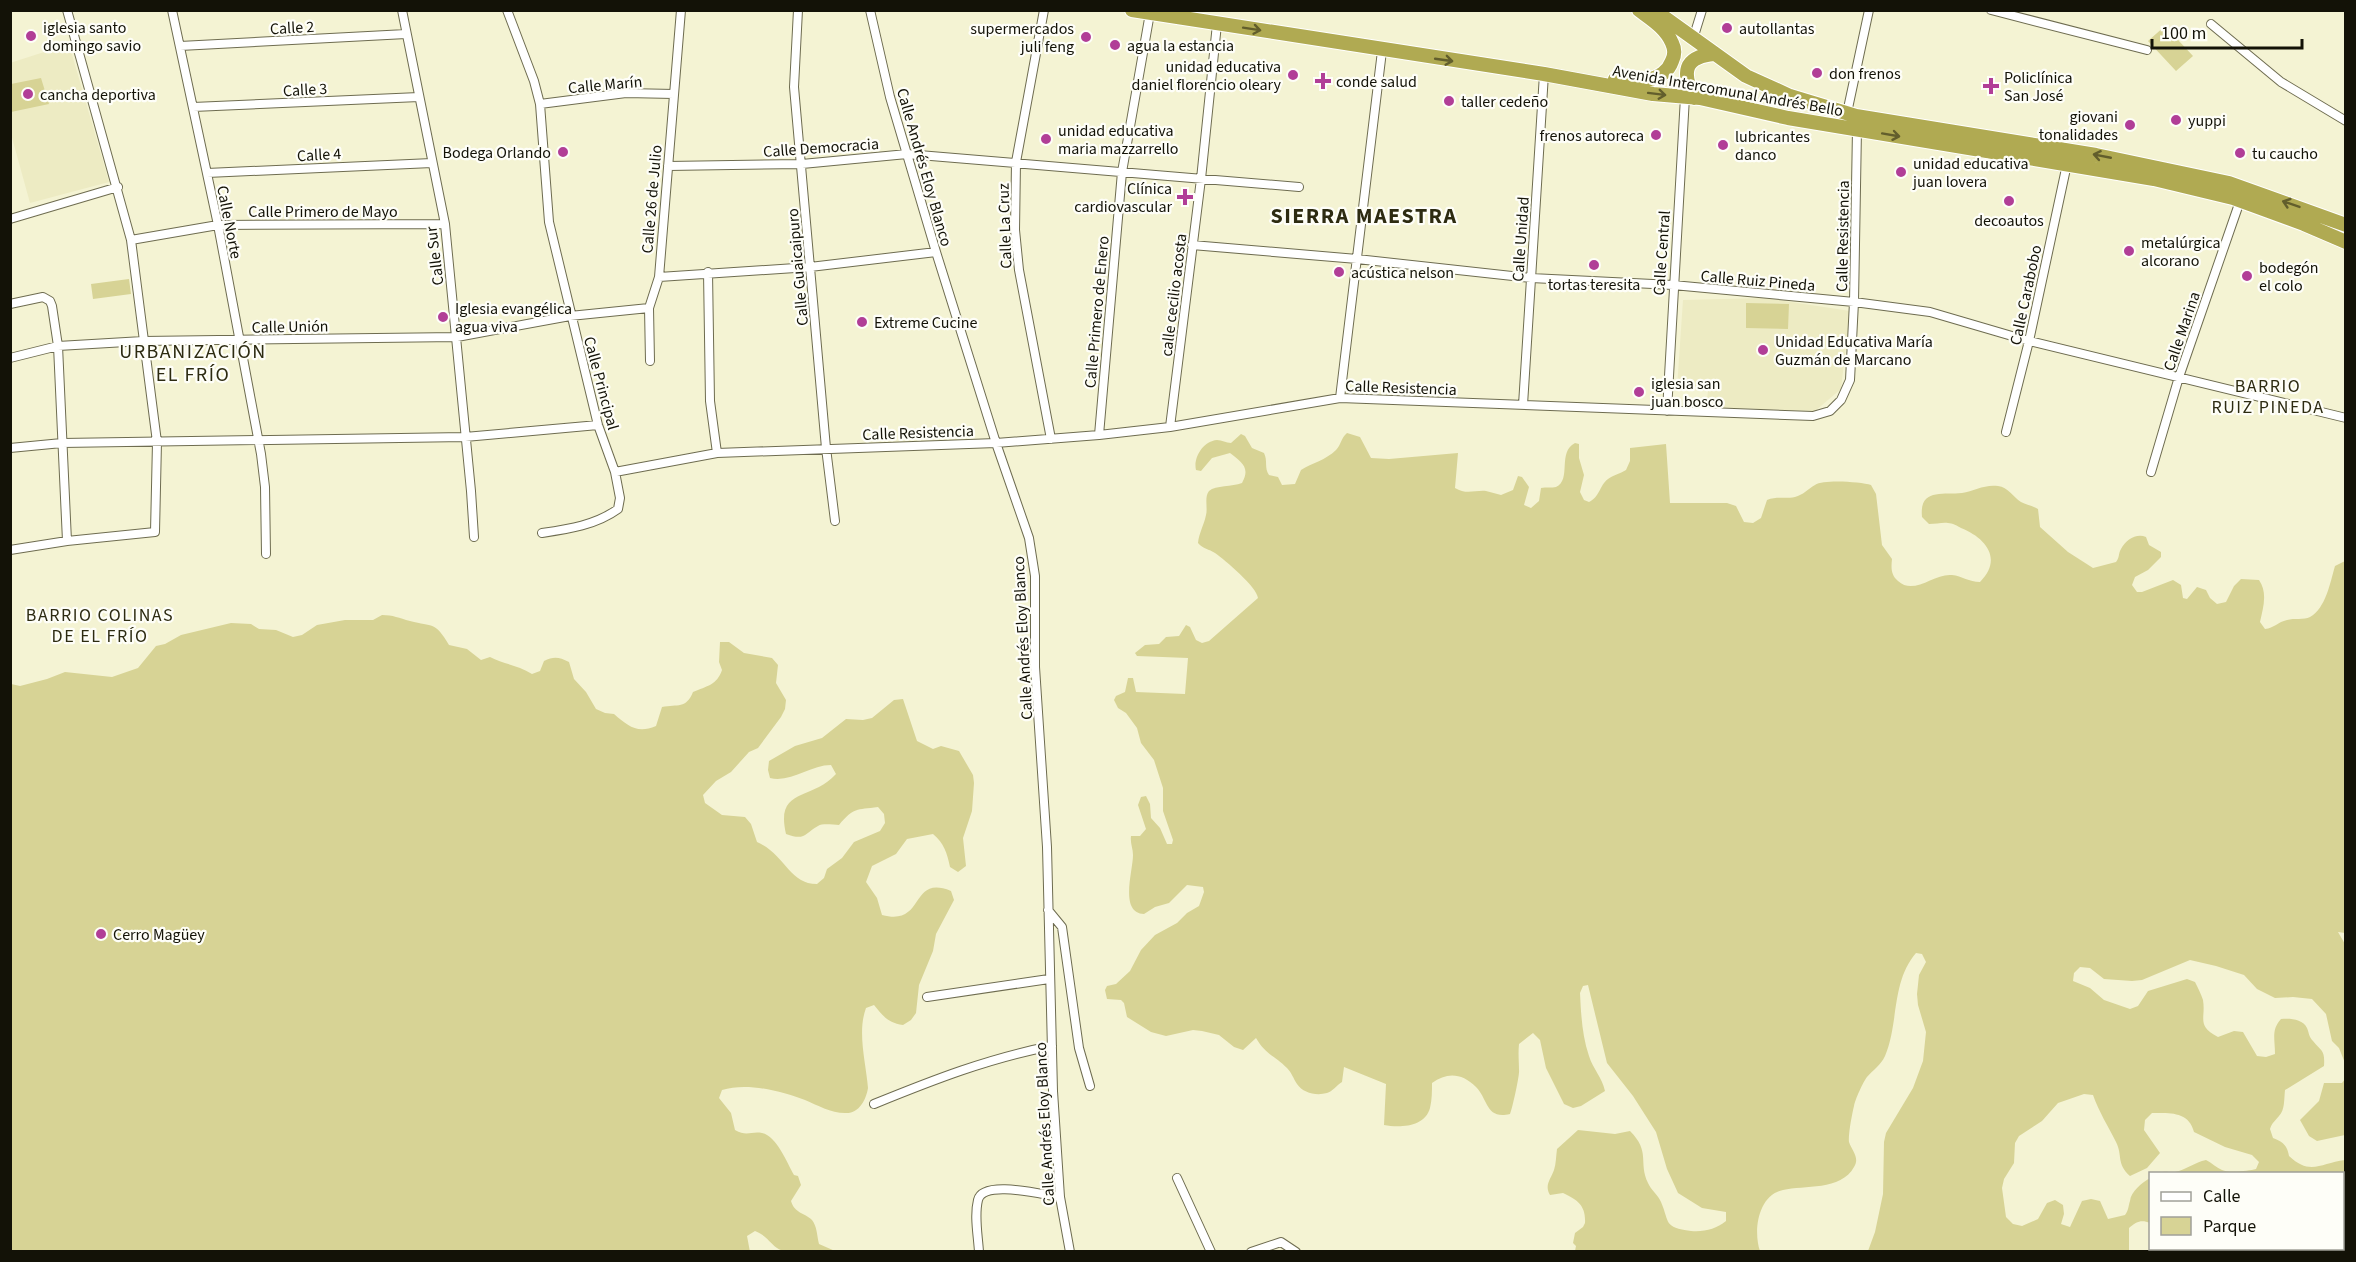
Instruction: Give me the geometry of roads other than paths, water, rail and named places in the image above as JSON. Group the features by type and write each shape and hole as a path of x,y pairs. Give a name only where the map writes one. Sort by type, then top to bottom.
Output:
{"highway":[{"name":"Avenida Intercomunal Andrés Bello","path":"1132,10 1182,14 1217,24 1382,51 1544,74 1653,94 1729,103 1788,118 2154,179 2240,201 2346,242"},
{"path":"1544,74 1594,76 1622,81 1638,81 1660,76 1672,63 1675,52 1673,43 1666,32 1639,10"},
{"name":"Avenida Intercomunal Andrés Bello","path":"1654,10 1668,15 1714,54 1766,86 1847,113 2150,165 2229,183 2346,225"},
{"path":"1689,98 1686,82 1688,66 1695,59 1714,54"}],"street":[{"path":"10,550 156,531 157,442 131,240 67,10"},
{"name":"Calle Norte","path":"172,10 218,225 264,472 266,554"},
{"name":"Calle Sur","path":"402,10 445,224 474,537"},
{"name":"Calle Principal","path":"507,10 534,81 540,104 549,222 598,425 615,472 620,498 618,509 609,515 576,528 543,533"},
{"name":"Calle 26 de Julio","path":"650,361 650,308 658,276 681,10"},
{"name":"Calle Guaicaipuro","path":"798,10 794,87 826,448 836,521"},
{"name":"Calle Andrés Eloy Blanco","path":"870,10 881,64 936,252 996,443 1029,538 1035,576 1035,667 1047,847 1053,1091 1060,1197 1070,1251"},
{"name":"Calle La Cruz","path":"1044,10 1016,162 1015,230 1019,270 1051,439"},
{"path":"1694,39 1702,10"},
{"path":"1847,113 1869,10"},
{"path":"1991,10 2147,50"},
{"name":"Calle Primero de Enero","path":"1099,435 1122,172 1150,13"},
{"name":"calle cecilio acosta","path":"1170,427 1201,179 1217,24"},
{"path":"2211,24 2281,82 2346,121"},
{"name":"Calle 2","path":"180,46 406,34"},
{"path":"1340,398 1382,51"},
{"name":"Calle Unidad","path":"1523,405 1544,74"},
{"name":"Calle Marín","path":"540,104 626,93 674,94"},
{"name":"Calle 3","path":"193,108 419,97"},
{"name":"Calle Central","path":"1667,411 1673,285 1689,98"},
{"name":"Calle Resistencia","path":"615,472 717,453 996,443 1099,435 1170,427 1340,398 1813,417 1830,411 1841,400 1850,380 1854,302 1857,129"},
{"name":"Calle Democracia","path":"668,166 802,164 907,154 1299,187"},
{"name":"Calle 4","path":"207,173 432,162"},
{"name":"Calle Carabobo","path":"2006,432 2029,341 2067,164"},
{"path":"10,219 117,187"},
{"name":"Calle Marina","path":"2151,472 2179,377 2240,201"},
{"name":"Calle Primero de Mayo","path":"131,240 218,225 445,224"},
{"name":"Calle Ruiz Pineda","path":"1192,246 1357,259 1531,278 1673,285 1854,302 1930,312 2029,341 2346,418"},
{"path":"658,276 810,267 936,252"},
{"path":"708,272 710,401 717,453"},
{"path":"10,304 43,297 52,306 58,346 67,541"},
{"path":"570,316 650,308"},
{"name":"Calle Unión","path":"10,358 58,346 143,341 457,337 570,316"},
{"path":"10,448 62,443 465,437 598,425"},
{"path":"1048,910 1062,927 1079,1048 1090,1086"},
{"path":"927,997 1049,979"},
{"path":"874,1104 970,1067 1011,1054 1053,1046"},
{"path":"1178,1178 1210,1251"},
{"path":"979,1251 976,1212 978,1198 982,1192 997,1188 1060,1197"},
{"path":"1251,1251 1281,1242 1296,1251"}],"place":[{"name":"autollantas","path":"1727,28"},
{"name":"iglesia santo domingo savio","path":"31,36"},
{"name":"supermercados juli feng","path":"1086,37"},
{"name":"agua la estancia","path":"1115,45"},
{"name":"don frenos","path":"1817,73"},
{"name":"unidad educativa daniel florencio oleary","path":"1293,75"},
{"name":"conde salud","path":"1323,81"},
{"name":"Policlínica San José","path":"1991,86"},
{"name":"cancha deportiva","path":"28,94"},
{"name":"taller cedeño","path":"1449,101"},
{"name":"yuppi","path":"2176,120"},
{"name":"giovani tonalidades","path":"2130,125"},
{"name":"frenos autoreca","path":"1656,135"},
{"name":"unidad educativa maria mazzarrello","path":"1046,139"},
{"name":"lubricantes danco","path":"1723,145"},
{"name":"Bodega Orlando","path":"563,152"},
{"name":"tu caucho","path":"2240,153"},
{"name":"unidad educativa juan lovera","path":"1901,172"},
{"name":"Clínica cardiovascular","path":"1185,197"},
{"name":"decoautos","path":"2009,201"},
{"name":"metalúrgica alcorano","path":"2129,251"},
{"name":"tortas teresita","path":"1594,265"},
{"name":"acústica nelson","path":"1339,272"},
{"name":"bodegón el colo","path":"2247,276"},
{"name":"Iglesia evangélica agua viva","path":"443,317"},
{"name":"Extreme Cucine","path":"862,322"},
{"name":"Unidad Educativa María Guzmán de Marcano","path":"1763,350"},
{"name":"iglesia san juan bosco","path":"1639,392"},
{"name":"Cerro Magüey","path":"101,934"}],"district":[{"name":"SIERRA MAESTRA","path":"1364,215"},
{"name":"URBANIZACIÓN EL FRÍO","path":"193,362"},
{"name":"BARRIO RUIZ PINEDA","path":"2268,396"},
{"name":"BARRIO COLINAS DE EL FRÍO","path":"100,625"}]}
